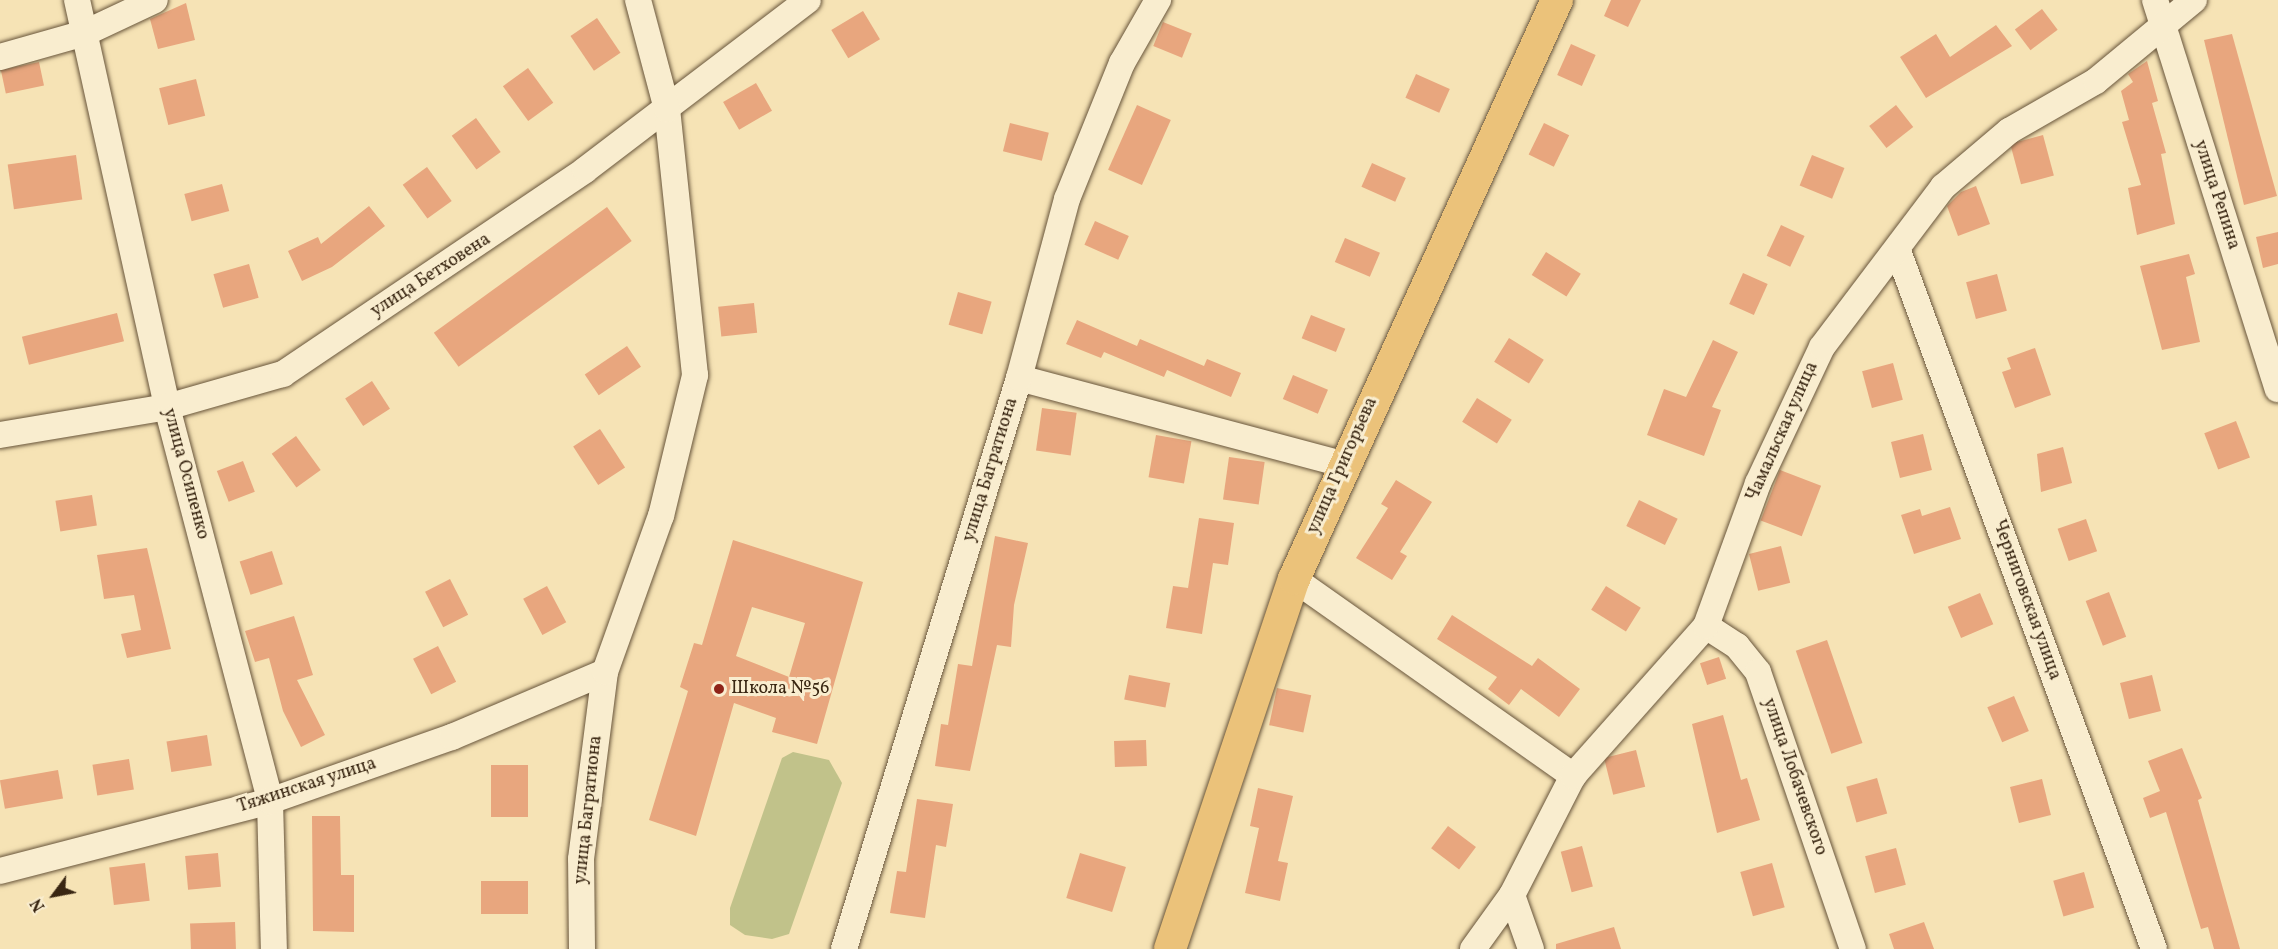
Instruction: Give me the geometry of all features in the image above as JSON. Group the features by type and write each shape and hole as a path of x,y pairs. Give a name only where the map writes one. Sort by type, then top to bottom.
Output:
{"main road":[{"name":"улица Григорьева","path":"1170,949 1294,579 1343,464 1557,0"}],"street":[{"name":"улица Осипенко","path":"76,0 167,407 270,801 274,949"},
{"path":"0,57 85,33 155,0"},
{"name":"улица Багратиона","path":"582,949 580,859 605,672 661,516 695,375 667,109 638,0"},
{"name":"улица Бетховена","path":"0,435 167,407 283,374 483,242 667,109 808,0"},
{"name":"улица Багратиона","path":"844,949 1018,378 1067,199 1094,126 1158,0"},
{"name":"улица Репина","path":"2156,0 2278,389"},
{"name":"Чамальская улица","path":"1473,949 1512,895 1573,776 1706,626 1758,483 1822,347 1898,252 1943,187 2009,131 2096,81 2164,30 2194,0"},
{"name":"Черниговская улица","path":"1898,252 2154,949"},
{"path":"1018,378 1343,464"},
{"path":"1294,579 1573,776"},
{"name":"улица Лобачевского","path":"1706,626 1737,646 1758,672 1853,949"},
{"name":"Тяжинская улица","path":"0,871 270,801 452,737 605,672"},
{"path":"1512,895 1531,949"}],"green space":[{"path":"793,752 829,760 842,783 789,934 772,939 745,935 730,925 730,908 782,758"}],"building":[{"path":"1611,0 1641,0 1628,27 1604,16"},
{"path":"186,3 195,40 158,49 150,19"},
{"path":"2042,9 2058,30 2030,50 2015,29"},
{"path":"863,11 880,39 848,58 831,30"},
{"path":"597,18 620,53 594,71 570,36"},
{"path":"1163,22 1192,34 1182,58 1153,46"},
{"path":"1996,25 2012,46 1926,98 1900,57 1936,34 1950,57"},
{"path":"2232,34 2277,196 2244,205 2204,40"},
{"path":"1571,44 1596,55 1582,86 1557,75"},
{"path":"2147,61 2158,101 2152,103 2166,153 2161,154 2175,224 2137,235 2128,188 2141,185 2122,122 2129,120 2121,91 2133,82 2128,74"},
{"path":"39,62 44,85 6,94 1,70"},
{"path":"528,68 553,103 528,121 503,86"},
{"path":"1416,74 1450,89 1439,113 1405,98"},
{"path":"196,79 205,116 168,125 159,88"},
{"path":"756,83 772,111 739,130 723,102"},
{"path":"1137,105 1171,120 1142,185 1108,170"},
{"path":"1896,105 1913,127 1886,148 1869,126"},
{"path":"476,118 501,152 476,170 452,136"},
{"path":"1010,123 1049,133 1042,161 1003,151"},
{"path":"1544,123 1569,135 1554,167 1529,154"},
{"path":"2043,135 2054,176 2021,184 2010,144"},
{"path":"76,155 82,200 14,209 8,165"},
{"path":"1812,155 1844,168 1832,199 1800,186"},
{"path":"1372,163 1406,178 1395,202 1361,187"},
{"path":"427,167 452,201 427,219 403,185"},
{"path":"222,184 229,211 192,221 184,194"},
{"path":"1976,186 1990,224 1958,236 1947,206 1961,192"},
{"path":"369,206 385,226 332,267 302,281 288,251 318,237 321,244"},
{"path":"607,207 632,241 459,367 434,333"},
{"path":"1095,221 1129,236 1118,260 1084,245"},
{"path":"1781,225 1805,236 1790,267 1767,256"},
{"path":"2278,232 2278,264 2263,268 2256,237"},
{"path":"1345,238 1380,253 1370,277 1335,262"},
{"path":"1546,252 1581,274 1566,297 1532,275"},
{"path":"2189,254 2195,274 2186,277 2200,342 2162,350 2140,266"},
{"path":"249,264 259,298 223,308 213,274"},
{"path":"1743,273 1768,284 1754,315 1729,304"},
{"path":"1997,274 2007,311 1976,319 1966,282"},
{"path":"958,292 992,302 982,334 949,325"},
{"path":"754,303 757,333 721,337 718,307"},
{"path":"117,313 124,341 29,365 22,337"},
{"path":"1311,315 1345,329 1336,352 1302,338"},
{"path":"1077,320 1137,346 1140,339 1204,366 1207,359 1241,373 1231,397 1167,370 1164,377 1104,352 1101,358 1066,344"},
{"path":"1509,338 1544,360 1529,383 1494,362"},
{"path":"1713,340 1738,352 1712,407 1721,410 1704,456 1647,435 1664,389 1686,397"},
{"path":"627,346 641,367 599,395 585,375"},
{"path":"2035,348 2051,395 2015,408 2002,372 2011,369 2007,358"},
{"path":"1893,363 1903,400 1872,408 1862,371"},
{"path":"1293,375 1328,390 1318,414 1283,399"},
{"path":"372,381 390,409 363,426 345,398"},
{"path":"1477,398 1512,420 1497,443 1462,422"},
{"path":"1042,408 1077,413 1071,455 1036,451"},
{"path":"2236,421 2250,457 2218,470 2204,433"},
{"path":"600,429 625,468 598,485 573,446"},
{"path":"1923,434 1932,470 1900,478 1891,442"},
{"path":"1156,435 1191,441 1184,484 1149,477"},
{"path":"296,436 321,470 296,488 272,454"},
{"path":"2063,447 2072,483 2041,492 2037,454"},
{"path":"1229,457 1265,462 1259,505 1223,500"},
{"path":"243,461 255,492 229,502 217,471"},
{"path":"1780,470 1821,486 1802,536 1761,520"},
{"path":"1396,480 1432,502 1400,552 1407,556 1392,580 1356,558 1388,508 1381,504"},
{"path":"92,495 97,526 60,531 55,501"},
{"path":"1639,500 1678,519 1665,545 1626,526"},
{"path":"1950,507 1961,539 1914,554 1901,515 1920,509 1922,516"},
{"path":"1199,518 1234,523 1228,565 1213,563 1202,634 1166,628 1173,586 1188,588"},
{"path":"2086,519 2097,551 2069,561 2058,529"},
{"path":"995,536 1028,543 1014,605 1011,647 997,645 970,771 935,766 941,724 948,725 958,664 972,666"},
{"name":"Школа №56","path":"733,540 863,582 817,744 772,732 776,718 734,703 696,836 649,820 688,691 680,687 694,643 702,645","holes":["752,607 805,623 789,677 736,656"]},
{"path":"1781,546 1790,583 1758,591 1749,554"},
{"path":"147,548 171,649 127,658 121,634 141,630 134,595 104,599 97,555"},
{"path":"272,551 283,584 250,595 240,562"},
{"path":"450,579 468,615 443,627 425,592"},
{"path":"547,586 566,622 542,635 523,599"},
{"path":"1606,586 1641,608 1626,631 1591,610"},
{"path":"2109,592 2126,637 2103,646 2086,601"},
{"path":"1980,593 1993,624 1961,638 1948,607"},
{"path":"1452,615 1532,666 1538,658 1580,689 1559,717 1521,689 1509,705 1488,689 1497,677 1437,639"},
{"path":"294,616 313,675 297,680 325,735 301,747 283,711 269,658 255,662 245,631"},
{"path":"1827,640 1862,743 1831,754 1796,651"},
{"path":"438,646 456,682 431,694 413,659"},
{"path":"1719,657 1726,679 1707,685 1700,663"},
{"path":"1129,675 1170,683 1165,708 1124,700"},
{"path":"2152,675 2161,711 2129,719 2120,683"},
{"path":"1277,688 1311,695 1303,732 1269,725"},
{"path":"2014,696 2029,731 2002,742 1987,707"},
{"path":"1723,715 1741,780 1747,778 1760,820 1717,833 1692,724"},
{"path":"207,735 212,766 171,772 167,741"},
{"path":"1146,740 1147,766 1115,767 1114,741"},
{"path":"2182,748 2202,798 2198,800 2240,949 2214,949 2208,927 2201,929 2166,812 2150,818 2143,798 2160,791 2148,761"},
{"path":"1636,750 1645,787 1613,795 1604,758"},
{"path":"129,759 134,790 97,795 92,765"},
{"path":"491,765 528,765 528,817 491,817"},
{"path":"58,770 63,799 5,809 0,780"},
{"path":"1877,778 1887,814 1856,822 1846,787"},
{"path":"2042,779 2051,815 2019,823 2010,787"},
{"path":"1258,788 1293,796 1278,861 1288,863 1280,901 1245,893 1259,828 1250,826"},
{"path":"917,799 953,804 946,847 936,845 925,918 890,913 897,871 906,872"},
{"path":"312,816 340,816 341,875 354,875 354,932 313,931"},
{"path":"1448,826 1476,847 1459,869 1431,848"},
{"path":"1582,846 1593,887 1572,892 1561,852"},
{"path":"1896,848 1906,885 1875,893 1865,856"},
{"path":"218,853 221,887 188,890 185,856"},
{"path":"1080,853 1126,867 1112,912 1066,898"},
{"path":"145,863 150,901 114,905 109,867"},
{"path":"1772,863 1785,907 1753,916 1740,872"},
{"path":"2084,872 2094,908 2063,916 2053,881"},
{"path":"481,881 528,881 528,914 481,914"},
{"path":"235,922 236,949 191,949 190,924"},
{"path":"1924,922 1934,949 1894,949 1889,934"},
{"path":"1614,927 1621,949 1556,949 1556,944"}],"place":[{"name":"Школа №56","path":"719,689"}]}
